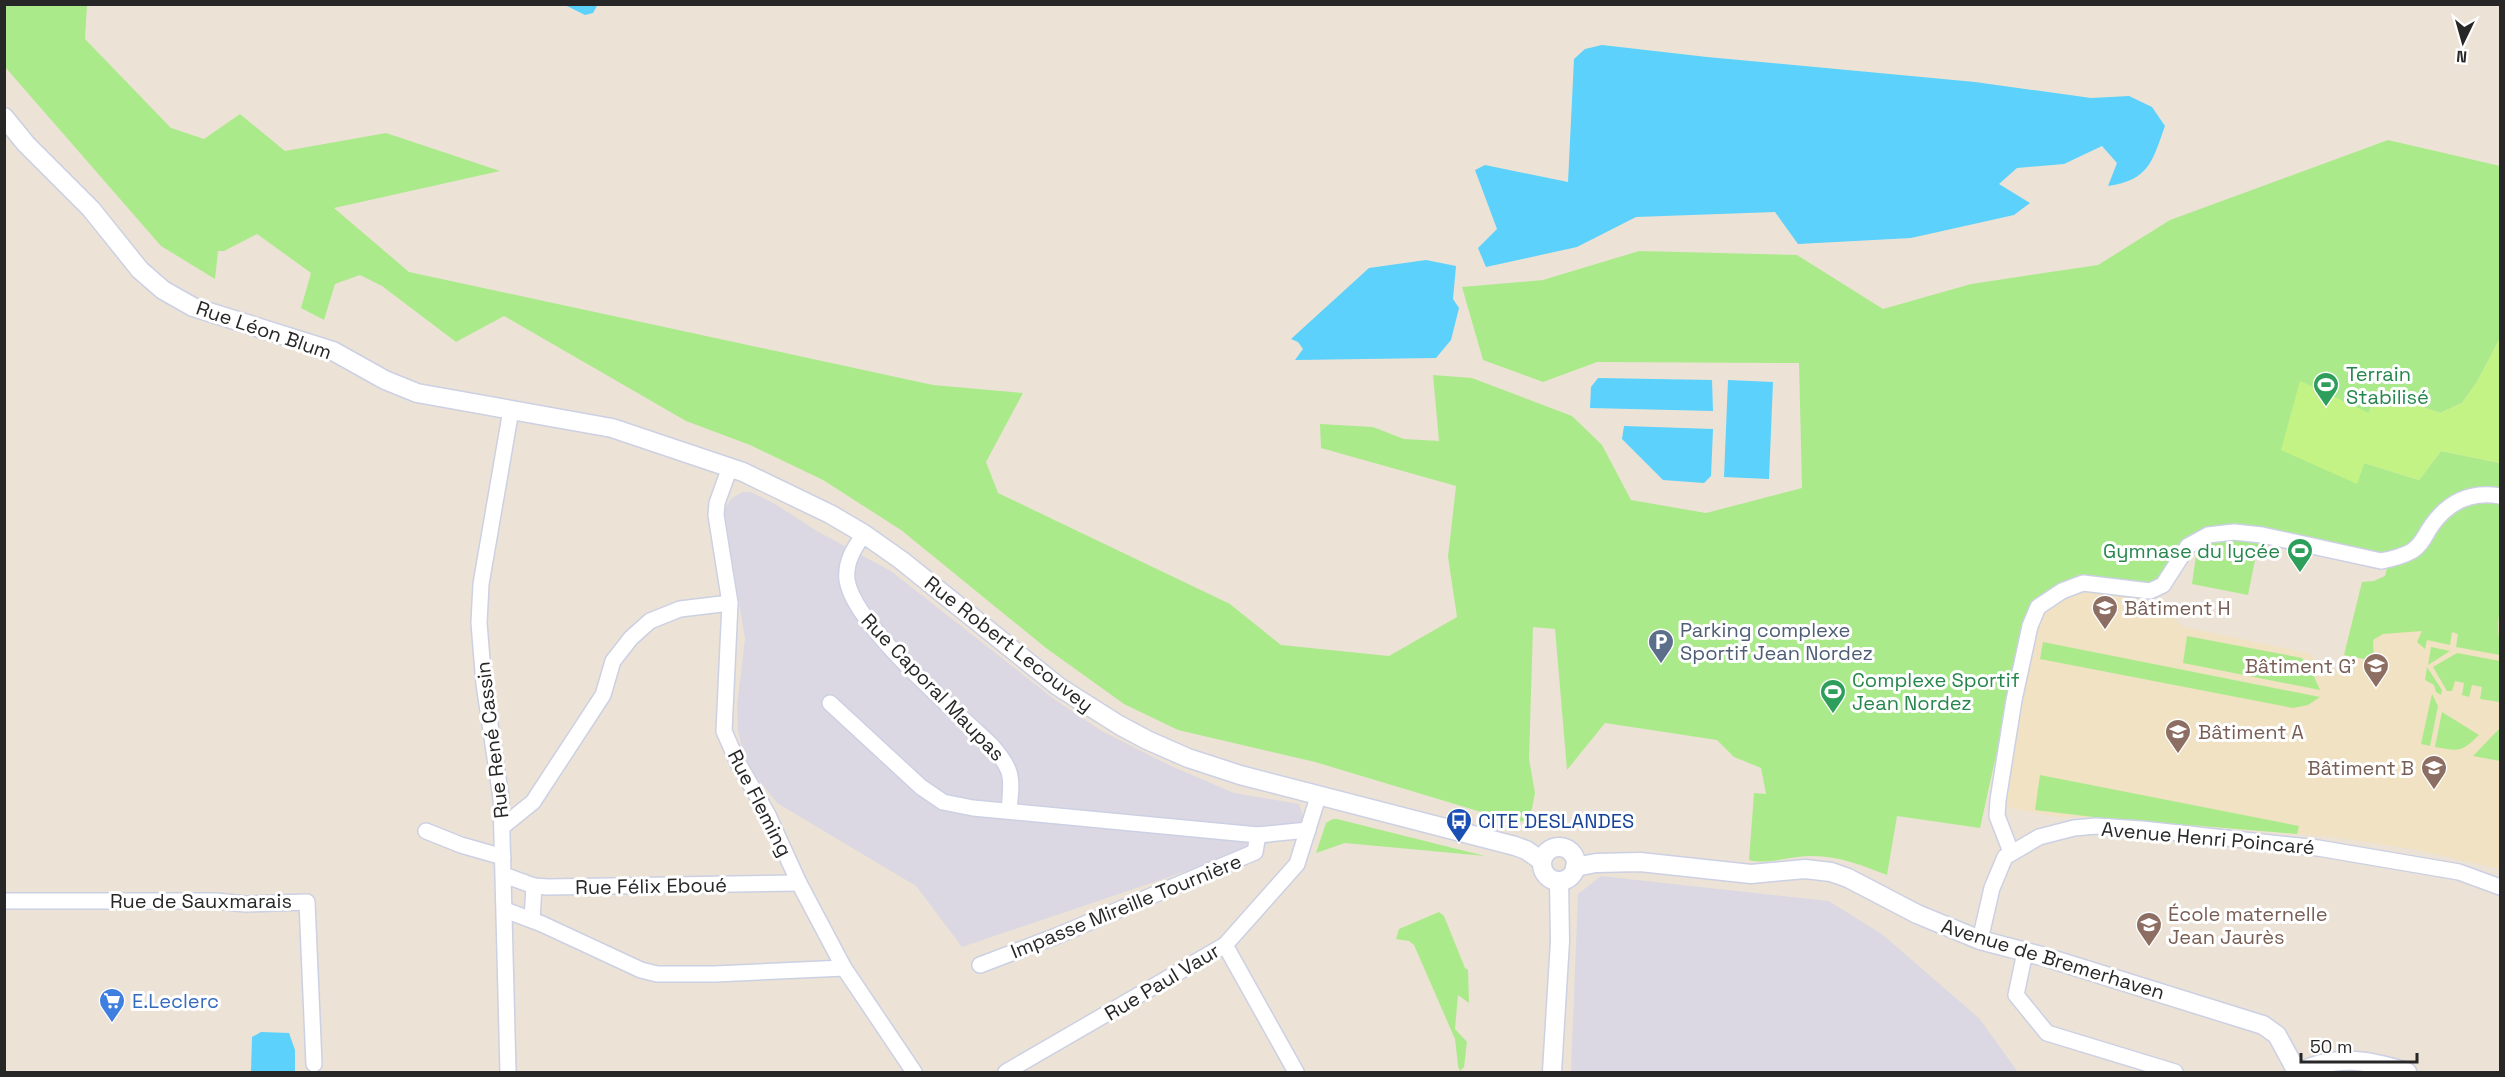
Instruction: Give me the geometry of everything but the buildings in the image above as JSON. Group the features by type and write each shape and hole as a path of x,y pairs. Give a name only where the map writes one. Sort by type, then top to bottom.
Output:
{"street":[{"name":"Rue Léon Blum","path":"4,117 26,144 91,209 140,270 151,281 177,299 208,313 333,351 385,380 417,393 612,428 730,467"},
{"name":"Rue René Cassin","path":"508,1072 501,798 484,684 478,623 481,584 511,410"},
{"name":"Rue Robert Lecouvey","path":"730,467 821,509 864,534 901,560 1059,687 1119,725 1188,758 1240,775 1526,849 1542,861"},
{"name":"Rue Fleming","path":"730,467 717,502 716,515 730,603 724,731 736,761 768,815 799,883 844,968 914,1072"},
{"path":"1980,940 1985,911 1999,866 2011,852 1997,816 1998,800 2014,700 2030,626 2038,607 2062,591 2083,583 2150,591 2163,585 2188,546 2208,535 2234,532 2262,535 2381,561 2396,558 2413,550 2448,506 2467,496 2500,496"},
{"name":"Rue Caporal Maupas","path":"864,534 851,552 849,560 847,577 851,595 859,610 889,647 1008,764 1012,783 1009,810"},
{"path":"502,828 532,802 603,695 613,661 631,638 650,621 680,609 730,603"},
{"path":"830,704 921,787 943,802 973,808 1258,835 1308,830"},
{"name":"Rue Paul Vaur","path":"1006,1072 1225,945 1297,864 1318,797"},
{"name":"Avenue Henri Poincaré","path":"2011,852 2039,837 2074,828 2096,826 2142,829 2329,849 2459,872 2500,887"},
{"path":"426,831 461,845 504,857"},
{"name":"Impasse Mireille Tournière","path":"980,965 1059,935 1255,852 1258,835"},
{"path":"1564,848 1573,855 1575,867 1568,879 1559,881 1547,876 1542,861 1545,855 1553,849 1564,848"},
{"name":"Avenue de Bremerhaven","path":"1575,867 1596,863 1640,862 1751,874 1818,870 1848,878 1917,914 1980,940 2263,1025 2277,1035 2298,1072 2312,1066 2351,1060 2373,1062 2407,1072"},
{"name":"Rue Félix Eboué","path":"504,875 534,886 548,887 799,883"},
{"path":"1552,1072 1560,941 1559,881"},
{"path":"532,920 534,886"},
{"name":"Rue de Sauxmarais","path":"4,901 216,901 245,904 307,902 314,1064"},
{"path":"505,910 641,970 657,974 715,974 844,968"},
{"path":"1225,945 1296,1072"},
{"path":"2025,952 2016,995 2047,1033 2175,1072"}],"shaded area":[{"path":"742,492 751,492 775,504 817,531 891,571 1054,699 1102,731 1171,766 1234,793 1299,804 1308,830 962,947 916,886 777,803 747,765 738,732 737,705 745,639 724,509 731,499"},
{"path":"2500,501 2500,869 2412,849 2332,837 2093,817 2058,817 2005,807 2022,701 2036,635 2032,634 2045,607 2084,588 2146,595 2183,627 2308,653 2326,668 2340,670 2362,582 2374,581 2385,576 2388,564"},
{"path":"1601,876 1829,901 1883,935 1979,1018 2018,1072 1571,1072 1578,894"}],"green space":[{"path":"4,5 87,5 85,39 171,128 204,139 240,114 285,151 386,133 500,171 334,208 409,272 933,385 1023,393 986,462 998,493 1230,604 1281,645 1389,656 1457,617 1448,557 1456,486 1321,448 1320,424 1373,427 1404,439 1439,441 1433,375 1472,378 1572,416 1602,445 1631,500 1706,513 1802,488 1799,363 1597,362 1543,382 1483,360 1462,287 1543,280 1639,251 1797,255 1883,309 1971,284 2098,265 2170,220 2388,140 2500,166 2500,338 2477,382 2462,403 2440,413 2376,391 2369,413 2357,483 2364,463 2419,480 2441,451 2500,463 2500,491 2481,490 2414,545 2386,557 2207,529 2157,586 2081,579 2024,629 1980,828 1897,816 1887,875 1849,861 1829,857 1802,856 1772,861 1749,860 1754,793 1766,794 1761,768 1734,757 1717,740 1605,723 1567,770 1555,629 1533,627 1529,759 1535,793 1530,818 1518,823 1315,762 1178,730 1124,704 1046,648 901,530 823,480 750,445 686,421 504,316 456,342 382,286 360,275 335,284 324,320 301,308 311,273 257,234 224,251 218,251 215,279 161,246 5,67"},
{"name":"Terrain Stabilisé","path":"2500,338 2500,463 2441,451 2419,480 2364,463 2357,484 2281,450 2300,381 2369,413 2376,391 2440,413 2462,403 2477,382"},
{"path":"2480,499 2500,501 2498,627 2500,655 2456,647 2458,634 2452,632 2450,645 2427,640 2425,649 2417,642 2422,631 2383,634 2373,640 2374,661 2344,655 2362,582 2374,581 2385,576 2388,564 2444,515"},
{"path":"2208,535 2259,540 2248,595 2192,584 2198,542"},
{"path":"2187,636 2302,658 2312,672 2320,690 2183,663"},
{"path":"2043,642 2320,697 2308,705 2293,708 2040,659"},
{"path":"2431,647 2450,651 2428,665"},
{"path":"2457,653 2500,661 2500,702 2480,699 2482,687 2472,685 2469,697 2462,695 2464,683 2455,681 2452,691 2447,691 2433,667"},
{"path":"2427,667 2442,690 2441,695 2436,692 2434,685 2425,680"},
{"path":"2432,694 2438,706 2430,746 2421,744"},
{"path":"2442,712 2479,735 2463,748 2435,747"},
{"path":"2500,728 2500,761 2473,756"},
{"path":"2040,775 2299,826 2297,834 2035,810"},
{"path":"1333,819 1485,856 1345,843 1316,853 1326,823"},
{"path":"1439,912 1444,916 1465,968 1468,970 1469,1003 1458,995 1455,1029 1467,1042 1464,1067 1460,1071 1455,1039 1414,945 1409,941 1396,939 1399,929"}],"water":[{"path":"598,4 593,13 585,15 565,5"},
{"path":"1602,45 1975,82 2091,98 2129,96 2152,107 2165,126 2152,159 2141,174 2132,179 2108,186 2117,163 2102,146 2064,164 2017,168 1999,184 2030,203 2014,215 1911,238 1798,244 1775,212 1636,217 1577,247 1486,267 1478,248 1497,229 1475,170 1485,165 1568,182 1574,59 1585,49"},
{"path":"1426,260 1456,266 1453,299 1459,308 1451,340 1436,358 1295,360 1303,349 1298,342 1291,339 1369,268"},
{"path":"1598,378 1712,380 1713,411 1590,408 1591,387"},
{"path":"1728,380 1773,382 1769,479 1724,477"},
{"path":"1624,426 1713,429 1711,476 1704,483 1663,480 1622,439"},
{"path":"261,1032 289,1033 295,1050 295,1072 251,1072 252,1037"}],"place":[{"name":"Terrain Stabilisé","path":"2326,408"},
{"name":"Gymnase du lycée","path":"2300,574"},
{"name":"Bâtiment H","path":"2105,631"},
{"name":"Parking complexe Sportif Jean Nordez","path":"1661,665"},
{"name":"Bâtiment G'","path":"2376,689"},
{"name":"Complexe Sportif Jean Nordez","path":"1833,715"},
{"name":"Bâtiment A","path":"2178,755"},
{"name":"Bâtiment B","path":"2434,791"},
{"name":"CITE DESLANDES","path":"1459,844"},
{"name":"École maternelle Jean Jaurès","path":"2149,948"},
{"name":"E.Leclerc","path":"112,1024"}]}
